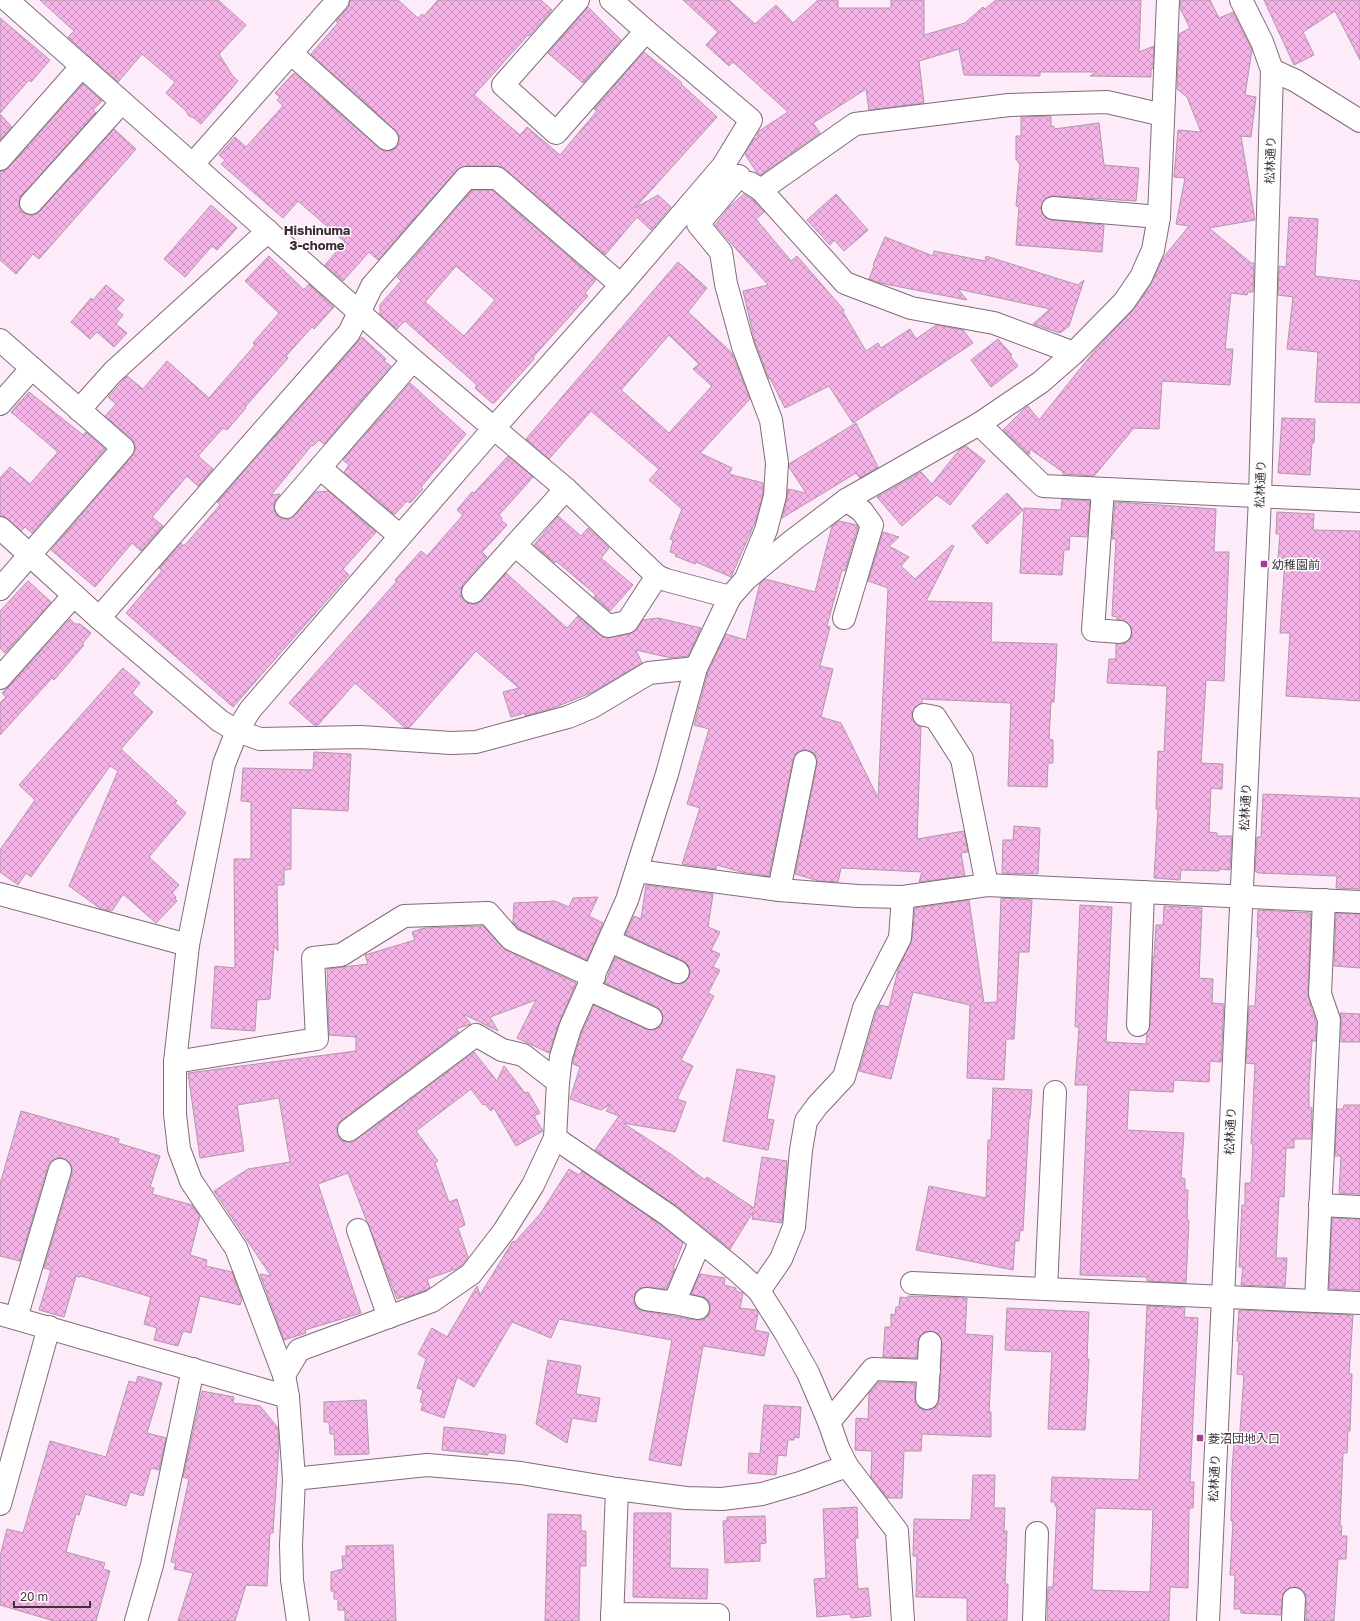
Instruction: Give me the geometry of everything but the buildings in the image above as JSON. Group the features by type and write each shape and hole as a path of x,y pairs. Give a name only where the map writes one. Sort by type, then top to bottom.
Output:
{"street":[{"path":"7,0 359,312 566,489 657,576 666,580 730,597"},
{"path":"193,164 338,0"},
{"path":"578,0 503,85 556,133 646,31"},
{"path":"611,0 751,120 731,171 698,224 720,252 726,284 743,346 771,420 777,463 775,496 768,523 746,579"},
{"path":"284,1375 299,1350 432,1301 471,1274 504,1231 533,1185 555,1138 561,1057 570,1028 627,900 667,774 696,668 730,597 746,579 846,500 979,424 1041,382 1074,353 1124,302 1141,277 1153,250 1159,217 1168,0"},
{"name":"松林通り","path":"1208,1621 1260,497 1272,70 1262,42 1241,0"},
{"path":"291,53 387,139"},
{"path":"0,158 82,66"},
{"path":"1272,70 1296,81 1360,121"},
{"path":"31,203 122,102"},
{"path":"761,190 855,124 1009,105 1099,102 1107,102 1163,115"},
{"path":"731,171 761,190 845,283 911,308 994,322 1074,353"},
{"path":"298,1621 292,1580 291,1545 294,1479 288,1397 284,1375 236,1248 191,1181 178,1149 175,1114 175,1062 188,945 224,764 237,731 250,710 494,428 621,285 731,171"},
{"path":"100,618 349,333 372,286 466,178 498,178 621,285"},
{"path":"1053,208 1159,217"},
{"path":"79,410 113,372 268,231"},
{"path":"0,340 123,448 0,589"},
{"path":"286,507 414,360"},
{"path":"0,404 32,368"},
{"path":"979,424 1043,486 1360,501"},
{"path":"320,468 400,536"},
{"path":"1103,488 1093,630 1120,632"},
{"path":"473,592 566,489"},
{"path":"844,618 872,525 862,511 846,500"},
{"path":"0,528 100,618 220,721 237,731 260,739 362,737 451,743 476,742 568,717 592,707 649,673 696,668"},
{"path":"515,545 608,626 627,622 657,576"},
{"path":"0,678 74,595"},
{"path":"924,715 935,717 962,759 987,885"},
{"path":"779,890 805,762"},
{"path":"637,871 779,890 858,896 903,897 987,885 1241,895 1360,902"},
{"path":"1138,1025 1143,892"},
{"path":"0,894 188,945"},
{"path":"759,1291 781,1259 794,1227 801,1150 806,1121 817,1106 844,1077 864,1008 900,938 903,897"},
{"path":"1316,1301 1328,1020 1320,994 1324,900"},
{"path":"175,1062 317,1039 313,958 342,955 404,916 488,913 511,939 651,1018"},
{"path":"610,941 678,972"},
{"path":"349,1130 476,1035 502,1050 523,1054 558,1082"},
{"path":"1046,1289 1055,1092"},
{"path":"555,1138 668,1216 736,1270 759,1291 785,1332 808,1373 829,1422 838,1448 847,1466 897,1531 903,1621"},
{"path":"60,1170 8,1316 288,1397"},
{"path":"1320,1205 1360,1207"},
{"path":"358,1230 389,1317"},
{"path":"674,1303 700,1242"},
{"path":"912,1283 1360,1303"},
{"path":"646,1298 698,1308"},
{"path":"0,1504 49,1327"},
{"path":"927,1398 930,1343"},
{"path":"136,1621 152,1565 193,1369"},
{"path":"829,1422 873,1369 929,1371"},
{"path":"294,1479 427,1465 521,1473 617,1489 686,1498 722,1499 762,1494 800,1483 847,1466"},
{"path":"617,1489 612,1618 718,1615 718,1621"},
{"path":"1034,1621 1037,1533"},
{"path":"1293,1621 1294,1599"}],"place":[{"name":"幼稚園前","path":"1264,564"},
{"name":"菱沼団地入口","path":"1200,1438"}],"district":[{"name":"Hishinuma 3-chome","path":"317,238"}]}
